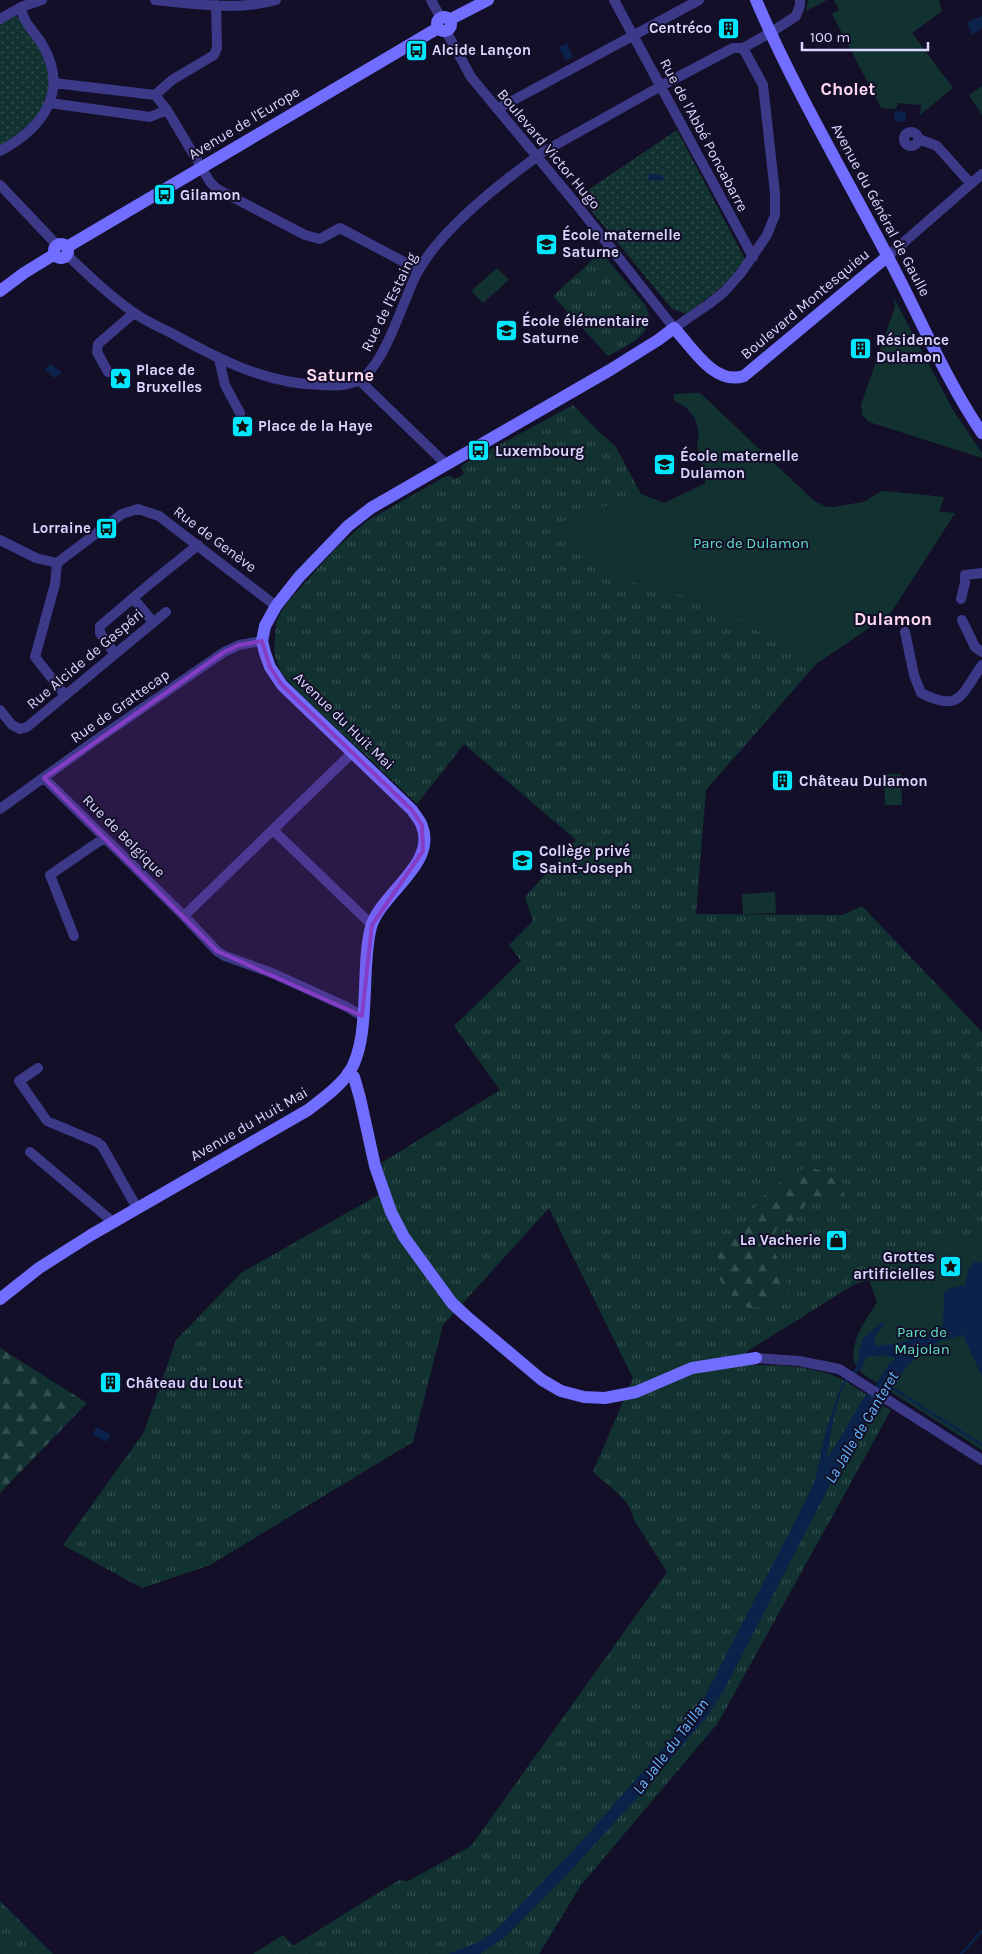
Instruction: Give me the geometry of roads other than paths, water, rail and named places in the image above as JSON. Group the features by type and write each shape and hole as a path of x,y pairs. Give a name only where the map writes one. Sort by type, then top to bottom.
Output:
{"main road":[{"name":"Avenue de l'Europe","path":"0,291 24,273 61,250 444,24 488,0"},
{"name":"Avenue du Général de Gaulle","path":"756,0 770,33 888,256 968,413 982,432"},
{"name":"Boulevard Montesquieu","path":"674,328 717,374 730,378 744,376 888,256"},
{"path":"262,641 265,626 276,606 299,577 335,538 362,515 604,373 674,328"},
{"name":"Avenue du Huit Mai","path":"0,1299 39,1268 114,1221 293,1120 325,1098 348,1073 357,1054 361,1035 368,942 372,925 378,911 415,865 423,852 425,839 422,825 412,810 282,685 270,667 262,641"},
{"path":"348,1073 354,1077 375,1166 391,1212 404,1237 459,1309 542,1380 561,1391 584,1397 605,1398 636,1392 692,1368 756,1358"}],"street":[{"path":"0,19 21,7 42,0"},
{"path":"155,0 216,5 248,5 276,0"},
{"name":"Boulevard Victor Hugo","path":"431,0 471,77 577,205 674,328"},
{"name":"Rue de l'Abbé Poncabarre","path":"614,0 753,257"},
{"path":"497,110 699,0"},
{"path":"674,328 724,292 753,257 767,235 775,215 775,193 763,85 743,48 796,16 800,0"},
{"path":"155,95 172,80 214,55 217,48 216,5"},
{"path":"0,151 28,132 40,120 50,103 54,82 49,59 43,44 24,19 21,7"},
{"name":"Rue de l'Estaing","path":"359,380 377,362 391,335 419,270 431,252 450,230 485,198 536,157 661,86 733,48 743,48"},
{"path":"54,82 155,95 167,110 200,168 217,189 305,235 320,239 340,228 419,270"},
{"path":"50,103 150,117 167,110"},
{"path":"919,139 937,146 971,184"},
{"path":"888,256 982,174"},
{"path":"0,185 61,250 134,313 243,370 277,380 304,385 336,386 359,380 446,464"},
{"path":"108,372 97,352 98,344 134,313"},
{"path":"219,359 225,385 240,413"},
{"name":"Rue de Genève","path":"57,563 122,514 138,509 159,516 276,606"},
{"path":"0,540 36,558 57,563 55,584 35,657 65,695"},
{"path":"115,654 100,633 100,626 198,545"},
{"path":"961,599 965,583 964,575 982,573"},
{"path":"133,598 153,622"},
{"name":"Rue Alcide de Gaspéri","path":"0,710 12,725 20,729 27,727 166,612"},
{"path":"962,620 975,647 982,652"},
{"path":"906,632 914,675 921,693 938,701 951,702 960,696 982,665"},
{"name":"Rue de Grattecap","path":"0,809 224,652 240,644 262,641"},
{"path":"184,916 352,754"},
{"name":"Rue de Belgique","path":"44,778 217,951 224,956 272,973 347,1007 362,1016"},
{"path":"273,830 372,925"},
{"path":"74,936 50,875 104,838"},
{"path":"38,1068 19,1081 44,1117 53,1125 97,1142 102,1146 137,1208"},
{"path":"30,1152 114,1221"},
{"path":"756,1358 800,1361 839,1369 982,1460"}],"water":[{"path":"982,16 982,28 972,35 967,22"},
{"path":"568,43 573,57 566,61 559,47"},
{"path":"895,111 906,112 905,122 894,121"},
{"path":"650,173 663,176 664,180 648,180"},
{"path":"51,364 62,373 54,378 45,369"},
{"path":"974,1262 982,1262 982,1377 963,1335 940,1341 922,1352 909,1364 868,1418 839,1467 724,1690 705,1719 573,1868 504,1938 480,1954 448,1954 479,1942 494,1932 582,1841 694,1713 705,1696 810,1492 816,1476 826,1430 842,1384 857,1367 863,1338 882,1322 884,1324 876,1335 874,1342 877,1346 909,1340 917,1334 934,1332 936,1326 943,1326 944,1293 948,1289 965,1285 968,1270","holes":["883,1355 896,1358 889,1364 875,1386 865,1396 828,1458 827,1453 834,1417 845,1384 860,1370 866,1357"]},
{"path":"96,1427 110,1434 107,1442 93,1435"}],"waterway":[{"name":"La Jalle de Canteret","path":"891,1387 982,1445"},
{"path":"961,1954 982,1931"}],"place":[{"name":"Centréco","path":"728,28"},
{"name":"Alcide Lançon","path":"416,50"},
{"name":"Gilamon","path":"164,195"},
{"name":"École maternelle Saturne","path":"546,244"},
{"name":"École élémentaire Saturne","path":"506,330"},
{"name":"Résidence Dulamon","path":"860,349"},
{"name":"Place de Bruxelles","path":"120,379"},
{"name":"Place de la Haye","path":"242,426"},
{"name":"Luxembourg","path":"479,451"},
{"name":"École maternelle Dulamon","path":"664,465"},
{"name":"Lorraine","path":"107,528"},
{"name":"Château Dulamon","path":"783,781"},
{"name":"Collège privé Saint-Joseph","path":"523,860"},
{"name":"La Vacherie","path":"837,1240"},
{"name":"Grottes artificielles","path":"951,1266"},
{"name":"Château du Lout","path":"110,1383"}],"district":[{"name":"Cholet","path":"848,89"},
{"name":"Saturne","path":"340,375"},
{"name":"Dulamon","path":"893,619"}],"park label":[{"name":"Parc de Dulamon","path":"751,543"},
{"name":"Parc de Majolan","path":"922,1340"}],"water label":[{"name":"La Jalle du Taillan","path":"670,1746"}]}
